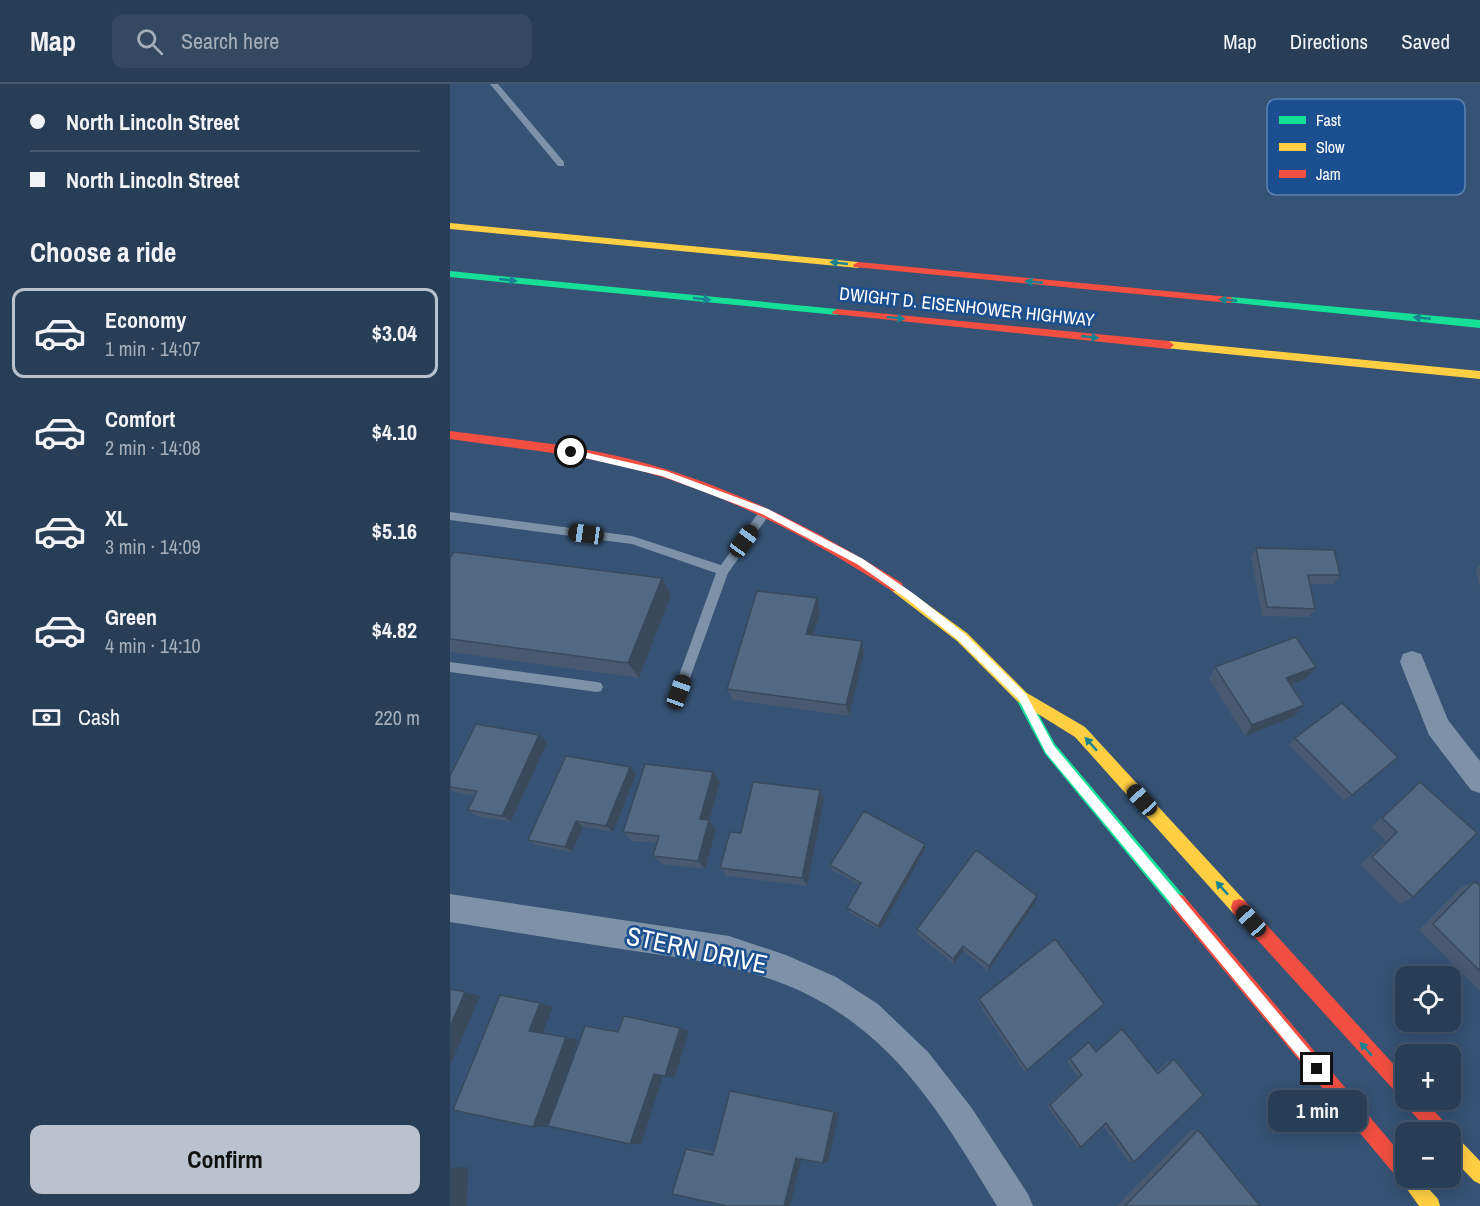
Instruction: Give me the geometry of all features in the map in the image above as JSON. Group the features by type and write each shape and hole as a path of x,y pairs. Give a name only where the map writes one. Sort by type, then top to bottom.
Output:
{"main road":[{"name":"DWIGHT D. EISENHOWER HIGHWAY","path":"450,226 1480,324"},
{"name":"DWIGHT D. EISENHOWER HIGHWAY","path":"450,274 1480,375"},
{"path":"450,435 550,448 663,473 765,512 860,562 962,637 1022,697 1080,732 1395,1080"},
{"path":"1022,697 1050,749 1395,1162"},
{"path":"1421,1110 1433,1122"},
{"path":"1461,1154 1480,1175"},
{"path":"1417,1188 1431,1206"}],"street":[{"path":"1412,662 1438,727 1480,781"},
{"name":"STERN DRIVE","path":"452,908 729,951 767,962 841,996 906,1050 927,1074 965,1125 1016,1206"}],"lane":[{"path":"494,84 561,164"},
{"path":"679,692 723,571 765,512"},
{"path":"450,516 632,540 723,571"},
{"path":"450,667 597,687"}],"building":[{"path":"1256,548 1334,550 1340,575 1308,575 1315,609 1267,607"},
{"path":"454,552 662,578 628,663 450,639 450,558"},
{"path":"757,591 817,598 806,634 862,641 846,705 727,689"},
{"path":"1296,637 1316,667 1286,678 1304,705 1252,725 1215,667"},
{"path":"1342,703 1398,757 1352,795 1295,738"},
{"path":"476,724 539,735 502,816 468,810 477,791 450,787 450,776"},
{"path":"566,756 630,767 606,826 576,821 565,847 528,840"},
{"path":"645,764 713,772 700,819 709,820 698,861 653,856 659,836 623,832"},
{"path":"753,782 820,790 802,878 720,868 730,832 741,833"},
{"path":"1420,782 1477,833 1413,897 1372,857 1397,832 1382,818"},
{"path":"864,811 925,844 878,926 847,908 861,883 830,865"},
{"path":"976,850 1037,896 989,966 963,946 953,959 917,929"},
{"path":"1475,881 1480,886 1480,971 1433,924"},
{"path":"1055,939 1104,1004 1027,1070 979,999"},
{"path":"450,989 465,992 450,1027"},
{"path":"500,995 540,1003 529,1031 566,1037 533,1127 453,1110"},
{"path":"624,1016 680,1028 665,1076 654,1074 630,1144 548,1126 585,1026 618,1032"},
{"path":"1122,1029 1158,1074 1174,1059 1203,1095 1134,1162 1106,1123 1081,1147 1050,1105 1082,1075 1070,1059 1089,1042 1096,1052"},
{"path":"730,1091 834,1112 823,1163 796,1158 784,1206 727,1206 672,1194 686,1149 713,1155"},
{"path":"1198,1130 1260,1206 1125,1206"}],"traffic: fast":[{"path":"450,274 837,312"},
{"path":"1230,300 1480,324"},
{"path":"1022,697 1050,749 1178,902"}],"traffic: slow":[{"path":"450,226 858,265"},
{"path":"1169,345 1480,375"},
{"path":"897,587 962,637 1022,697 1080,732 1239,907"},
{"path":"1461,1154 1480,1175"},
{"path":"1416,1188 1431,1206"}],"traffic: jam":[{"path":"858,265 1230,300"},
{"path":"837,312 1169,345"},
{"path":"450,435 590,455 670,475 710,489 789,524 827,544 897,587"},
{"path":"1178,902 1395,1162"},
{"path":"1239,907 1395,1080"},
{"path":"1421,1110 1433,1122"}],"route":[{"path":"571,452 663,473 765,512 860,562 962,637 1022,697 1050,749 1317,1069"}]}
